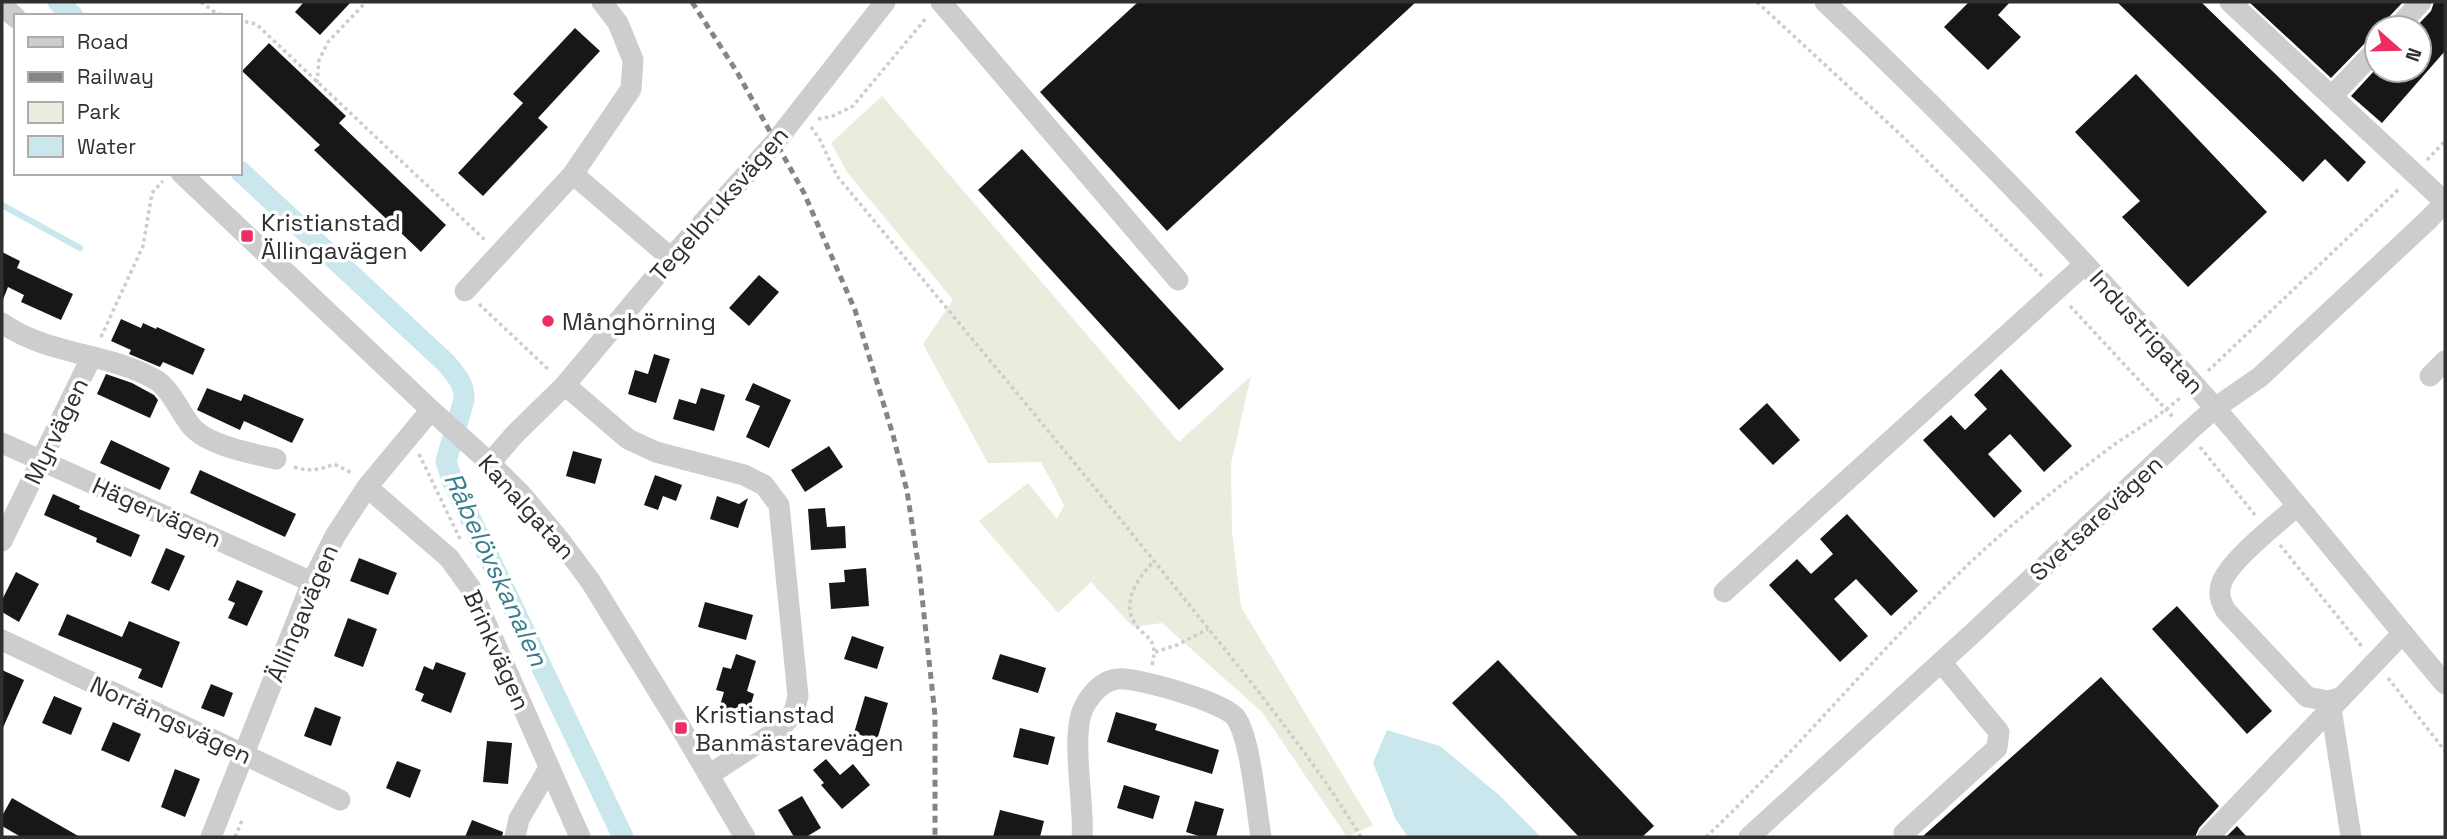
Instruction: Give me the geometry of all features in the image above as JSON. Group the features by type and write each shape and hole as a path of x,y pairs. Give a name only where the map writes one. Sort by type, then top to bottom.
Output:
{"street":[{"path":"465,291 573,174 631,89 633,60 618,23 602,2"},
{"name":"Tegelbruksvägen","path":"491,463 560,380 776,141 885,2"},
{"name":"Industrigatan","path":"1825,2 2032,206 2195,384 2445,684"},
{"path":"2230,2 2445,202"},
{"path":"936,7 1178,279"},
{"path":"2332,96 2363,64"},
{"path":"573,174 671,258"},
{"name":"Kanalgatan","path":"173,176 491,463 521,494 591,582 745,837"},
{"name":"Svetsarevägen","path":"1749,837 2188,432 2215,408 2260,377 2445,202"},
{"path":"1724,592 2085,264"},
{"path":"2,323 12,330 59,349 120,363 159,382 193,428 235,449 276,459"},
{"name":"Myrvägen","path":"2,541 91,358"},
{"path":"560,380 628,439 656,452 744,475 764,485 779,505 798,696 794,712 781,728 709,775"},
{"name":"Ällingavägen","path":"211,837 312,582 335,536 367,487 439,417"},
{"name":"Hägervägen","path":"2,443 312,582"},
{"name":"Brinkvägen","path":"367,487 449,558 470,587 580,837"},
{"path":"2297,506 2268,530 2223,578 2219,588 2220,600 2226,611 2307,697 2336,703"},
{"path":"2207,837 2403,634"},
{"name":"Norrängsvägen","path":"2,640 340,800"},
{"path":"1904,833 1997,748 2000,741 1999,732 1941,662"},
{"path":"1082,837 1078,733 1083,707 1099,686 1118,678 1170,689 1217,704 1235,715 1244,732 1261,837"},
{"path":"2336,703 2351,837"},
{"path":"514,837 519,819 549,768"}],"path":[{"path":"201,2 219,14"},
{"path":"317,83 319,60 328,42 366,2"},
{"path":"1757,2 1901,135 2057,292 2188,432 2445,751"},
{"path":"936,7 853,106 833,116 813,120 810,124 838,176 1262,695 1361,837"},
{"path":"242,22 256,24 501,254"},
{"path":"1706,837 1750,796 1890,644 1976,558 2053,491 2117,443 2166,411 2445,141"},
{"path":"91,358 127,286 143,246 152,193 173,176"},
{"path":"465,291 560,380"},
{"path":"276,459 309,471 334,464 351,471 367,487"},
{"path":"1148,685 1155,652 1148,635 1134,621 1129,602 1139,578 1154,561"},
{"path":"1155,652 1178,645 1208,629"},
{"path":"235,837 244,813"}],"green space":[{"path":"882,96 1179,442 1251,376 1231,464 1232,531 1241,607 1373,825 1347,837 1262,712 1162,623 1133,627 1091,582 1058,613 979,521 1028,483 1057,519 1064,505 1041,462 988,463 923,344 953,300 847,172 831,143"}],"water":[{"path":"1387,730 1440,746 1499,795 1541,837 1408,837 1396,820 1373,763"}],"building":[{"path":"304,2 351,2 320,35 295,12"},
{"path":"1138,2 1416,2 1167,231 1040,92"},
{"path":"1969,2 2010,2 1998,15 2021,37 1988,70 1944,27"},
{"path":"2117,2 2201,2 2366,162 2348,182 2325,159 2303,182"},
{"path":"2249,2 2403,2 2392,14 2363,14 2363,45 2331,78"},
{"path":"2434,2 2445,2 2445,51 2433,65 2433,14 2428,14"},
{"path":"575,28 600,51 538,118 548,127 483,196 458,173 523,103 513,94"},
{"path":"269,43 346,116 339,123 446,225 421,252 314,150 320,145 242,71"},
{"path":"2136,74 2267,212 2188,287 2122,217 2140,201 2075,132"},
{"path":"2363,83 2416,84 2382,123 2351,96"},
{"path":"1022,149 1224,369 1179,410 978,190"},
{"path":"2,252 20,261 17,268 73,294 61,320 21,302 24,295 8,287 2,302"},
{"path":"759,275 779,292 749,326 729,308"},
{"path":"121,319 141,328 143,323 156,329 157,327 205,349 193,375 163,362 160,367 129,354 131,350 111,341"},
{"path":"654,354 670,359 656,403 628,394 635,370 648,374"},
{"path":"2001,369 2072,446 2044,472 2010,434 1988,454 2022,491 1994,518 1923,440 1951,415 1965,430 1987,409 1974,395"},
{"path":"106,374 132,383 154,395 158,400 150,418 97,394"},
{"path":"753,383 791,400 769,448 746,437 760,406 745,400"},
{"path":"207,388 241,401 244,394 304,419 292,443 244,421 240,430 197,410"},
{"path":"701,388 725,395 714,431 673,419 679,399 696,404"},
{"path":"1767,403 1800,440 1773,465 1739,429"},
{"path":"111,440 170,468 160,490 100,463"},
{"path":"829,446 843,467 805,492 791,470"},
{"path":"573,451 602,459 595,484 566,476"},
{"path":"200,470 296,514 285,537 190,493"},
{"path":"655,475 682,485 676,501 663,496 658,510 644,505"},
{"path":"53,494 80,506 79,509 140,535 131,557 96,542 97,538 44,515"},
{"path":"717,496 739,504 748,498 738,528 710,519"},
{"path":"825,508 827,527 845,526 846,548 811,550 808,509"},
{"path":"1847,514 1918,591 1891,616 1856,579 1834,599 1868,636 1840,662 1769,585 1797,559 1811,574 1833,554 1820,539"},
{"path":"166,548 185,556 169,591 151,583"},
{"path":"359,558 397,573 388,595 350,581"},
{"path":"866,568 869,606 831,609 829,583 845,582 844,570"},
{"path":"16,572 39,584 19,622 2,612 2,600"},
{"path":"237,580 263,591 247,626 228,618 235,603 228,600"},
{"path":"705,602 753,615 746,640 698,627"},
{"path":"2177,606 2272,711 2247,734 2152,629"},
{"path":"67,614 122,637 129,621 180,642 162,688 138,678 142,669 58,635"},
{"path":"348,618 377,629 363,667 334,656"},
{"path":"852,636 884,647 877,669 844,659"},
{"path":"736,654 756,661 747,691 754,694 746,720 718,712 724,692 716,690 723,667 731,669"},
{"path":"1000,654 1046,668 1038,693 992,679"},
{"path":"1498,660 1654,826 1642,837 1579,837 1452,703"},
{"path":"436,662 466,673 451,713 421,701 424,694 415,690 424,666 433,670"},
{"path":"2,670 24,680 2,730"},
{"path":"2101,677 2219,806 2199,828 2195,837 1922,837"},
{"path":"211,684 233,693 224,717 201,708"},
{"path":"54,696 82,708 71,735 42,723"},
{"path":"865,696 888,703 877,740 854,733"},
{"path":"315,707 341,717 331,746 304,736"},
{"path":"1116,712 1157,724 1155,730 1219,750 1212,774 1107,742"},
{"path":"113,722 141,734 129,762 101,750"},
{"path":"1020,728 1055,737 1048,765 1013,757"},
{"path":"487,741 512,743 508,784 483,782"},
{"path":"826,759 840,775 853,764 870,785 842,809 821,785 824,783 813,770"},
{"path":"397,761 421,770 410,798 386,788"},
{"path":"175,769 200,779 185,817 161,807"},
{"path":"1124,785 1160,796 1153,819 1117,808"},
{"path":"802,796 821,828 806,837 794,837 778,810"},
{"path":"12,798 80,837 21,837 2,826 2,816"},
{"path":"1195,801 1224,809 1216,837 1202,837 1186,832"},
{"path":"1000,810 1044,821 1040,837 993,837"},
{"path":"472,820 503,832 502,837 465,837"},
{"path":"2237,826 2247,837 2226,837"}],"waterway":[{"name":"Råbelövskanalen","path":"58,2 71,14"},
{"name":"Råbelövskanalen","path":"242,173 446,363 459,380 464,400 446,461 452,480 623,837"},
{"path":"2,205 80,248"}],"railway":[{"path":"692,2 737,72 804,193 855,310 893,435 907,491 919,569 935,715 935,837"}],"place":[{"name":"Kristianstad Ällingavägen","path":"247,236"},
{"name":"Månghörning","path":"548,321"},
{"name":"Kristianstad Banmästarevägen","path":"681,728"}]}
